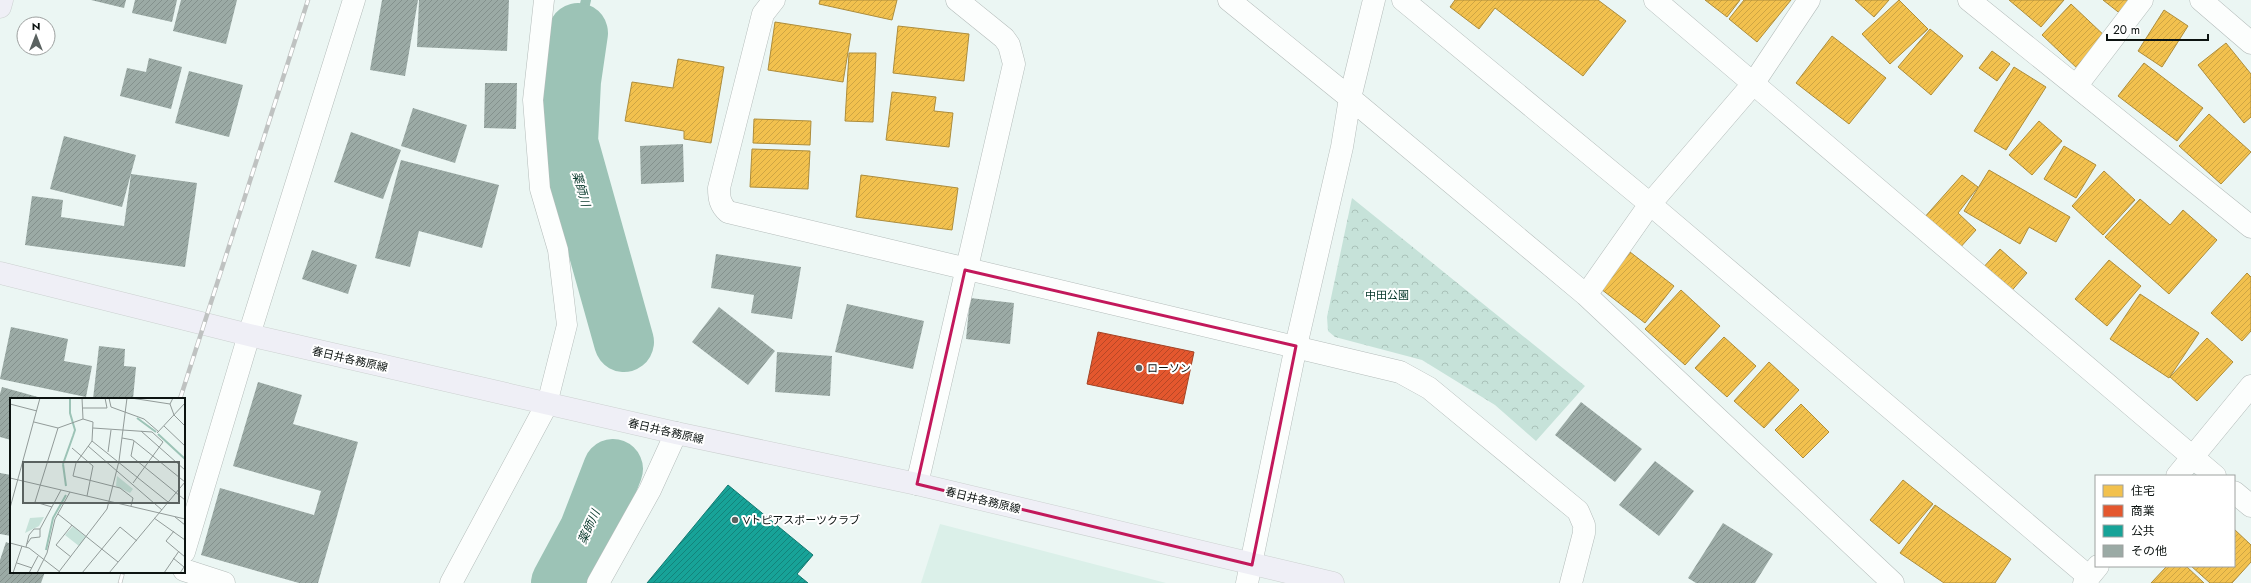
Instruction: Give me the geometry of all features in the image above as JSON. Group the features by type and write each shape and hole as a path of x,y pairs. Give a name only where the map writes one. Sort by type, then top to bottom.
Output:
{"main road":[{"path":"0,7 2,0"},
{"name":"春日井各務原線","path":"0,273 248,335 547,404 917,484 1250,574 1333,583"}],"street":[{"path":"185,549 248,335 354,0"},
{"path":"774,0 763,14 723,172 719,198 722,207 738,216 1296,346 1400,372 1429,388 1578,511 1584,525 1584,533 1572,583"},
{"path":"917,484 965,270 1014,64 1009,45 1004,38 957,0"},
{"path":"1228,0 1350,98 1586,295 1893,583"},
{"path":"1250,574 1296,346 1342,148 1350,98 1374,0"},
{"path":"1403,0 1650,204 2091,575"},
{"path":"1655,0 2214,475"},
{"path":"1586,295 1650,204 1752,84 1809,0"},
{"path":"1969,0 2077,85 2251,227"},
{"path":"2077,85 2142,0"},
{"path":"2201,0 2251,43"},
{"path":"2178,475 2251,386"},
{"path":"451,583 547,404"},
{"path":"598,583 650,490 676,433"},
{"path":"2235,493 2251,506"},
{"path":"185,570 224,583"}],"lane":[{"path":"544,0 534,107 540,189 558,250 567,325 547,404"}],"highlighted area":[{"path":"965,270 1296,346 1252,565 917,484"}],"shaded area":[{"path":"940,524 1166,583 921,583"}],"green space":[{"name":"中田公園","path":"1352,198 1585,386 1536,441 1495,405 1422,360 1335,337 1328,331 1327,317"}],"building: 住宅":[{"path":"820,0 897,0 892,20 819,4"},
{"path":"1455,0 1598,0 1626,21 1583,76 1495,8 1479,29 1450,7"},
{"path":"1705,0 1740,0 1727,17"},
{"path":"1744,0 1791,0 1757,42 1729,19"},
{"path":"1855,0 1889,0 1874,17"},
{"path":"1899,0 1928,29 1890,64 1862,34"},
{"path":"2009,0 2064,0 2041,27"},
{"path":"2103,0 2134,0 2122,15"},
{"path":"2071,4 2108,39 2079,70 2042,35"},
{"path":"2164,10 2188,26 2162,67 2138,51"},
{"path":"775,22 851,34 843,82 768,70"},
{"path":"898,26 969,34 964,81 893,73"},
{"path":"1930,29 1963,56 1931,95 1898,67"},
{"path":"1832,36 1886,78 1849,124 1796,83"},
{"path":"2226,43 2251,74 2251,117 2244,123 2198,65"},
{"path":"1992,51 2010,64 1997,81 1979,68"},
{"path":"849,53 876,53 873,122 845,121"},
{"path":"678,59 724,67 711,143 684,139 684,131 625,121 632,82 673,88"},
{"path":"2144,63 2203,108 2177,141 2118,96"},
{"path":"2014,67 2046,87 2006,150 1974,131"},
{"path":"892,92 936,97 934,111 953,113 949,147 886,140"},
{"path":"2209,114 2251,152 2221,184 2179,146"},
{"path":"754,119 811,121 810,145 753,143"},
{"path":"2039,121 2062,141 2032,175 2009,155"},
{"path":"2064,146 2096,165 2076,198 2044,179"},
{"path":"752,149 810,151 808,189 750,187"},
{"path":"1989,170 2070,217 2056,242 2029,227 2020,244 1964,211"},
{"path":"2104,171 2135,200 2103,235 2072,206"},
{"path":"861,175 958,188 952,230 856,217"},
{"path":"1962,175 1978,187 1958,213 1976,230 1958,250 1923,219"},
{"path":"2140,199 2170,225 2183,210 2217,240 2169,294 2105,237"},
{"path":"2000,249 2027,273 2008,295 1981,270"},
{"path":"1630,252 1674,286 1645,323 1601,289"},
{"path":"2109,260 2141,286 2107,326 2075,299"},
{"path":"2247,273 2251,277 2251,331 2242,341 2211,313"},
{"path":"1681,290 1720,326 1685,365 1645,329"},
{"path":"2140,294 2199,333 2169,378 2110,339"},
{"path":"1724,337 1756,366 1727,397 1695,368"},
{"path":"2207,338 2233,362 2197,401 2170,377"},
{"path":"1769,362 1799,390 1764,428 1734,401"},
{"path":"1801,404 1829,432 1803,458 1775,430"},
{"path":"1903,480 1933,504 1899,544 1870,520"},
{"path":"1935,505 2011,559 1995,583 1944,583 1900,553"},
{"path":"2235,530 2251,545 2251,562 2232,583 2210,583 2192,567 2235,567"},
{"path":"2166,567 2187,567 2204,583 2151,583"}],"building: 商業":[{"path":"1098,332 1194,352 1183,404 1087,384"}],"building: 公共":[{"name":"Vトピアスポーツクラブ","path":"728,485 813,555 797,574 808,583 647,583"}],"building: その他":[{"path":"91,0 126,0 124,8"},
{"path":"135,0 177,0 172,22 132,13"},
{"path":"181,0 237,0 226,44 173,31"},
{"path":"382,0 418,0 405,76 370,70"},
{"path":"419,0 509,0 507,51 417,47"},
{"path":"149,58 182,67 171,109 120,96 127,68 146,72"},
{"path":"189,71 243,85 229,137 175,123"},
{"path":"485,83 517,83 516,129 484,128"},
{"path":"413,108 467,125 455,163 401,146"},
{"path":"351,132 401,150 383,199 334,182"},
{"path":"64,136 136,155 122,207 50,189"},
{"path":"683,144 684,182 641,184 640,146"},
{"path":"401,160 499,185 482,248 419,231 410,267 375,258"},
{"path":"131,174 197,183 185,267 25,245 32,196 63,200 61,217 124,226"},
{"path":"312,250 357,265 348,294 302,279"},
{"path":"716,254 801,267 792,319 751,313 754,295 711,288"},
{"path":"970,298 1014,303 1010,344 966,339"},
{"path":"847,304 924,321 913,369 835,352"},
{"path":"719,307 775,351 748,385 692,342"},
{"path":"11,327 68,339 64,361 92,366 86,397 0,379"},
{"path":"99,346 125,349 124,366 136,367 133,398 93,398"},
{"path":"777,352 832,356 830,396 775,392"},
{"path":"258,382 302,395 293,424 358,442 318,583 299,583 201,555 220,488 314,515 321,491 233,466"},
{"path":"2,387 41,398 10,398 10,440 0,437 0,394"},
{"path":"1581,402 1642,449 1615,482 1555,435"},
{"path":"1655,461 1694,491 1659,536 1619,505"},
{"path":"0,473 10,475 10,536 0,534"},
{"path":"1723,523 1773,554 1755,583 1696,583 1688,578"},
{"path":"6,542 10,544 10,573 45,573 41,583 0,583 0,560"}],"waterway":[{"path":"578,33 586,0"},
{"name":"薬師川","path":"578,33 571,81 568,142 624,342"},
{"name":"薬師川","path":"561,583 589,531 613,469"}],"railway":[{"path":"180,398 308,0"},
{"path":"120,583 123,573"}],"place":[{"name":"ローソン","path":"1139,368"},
{"name":"Vトピアスポーツクラブ","path":"735,520"}]}
